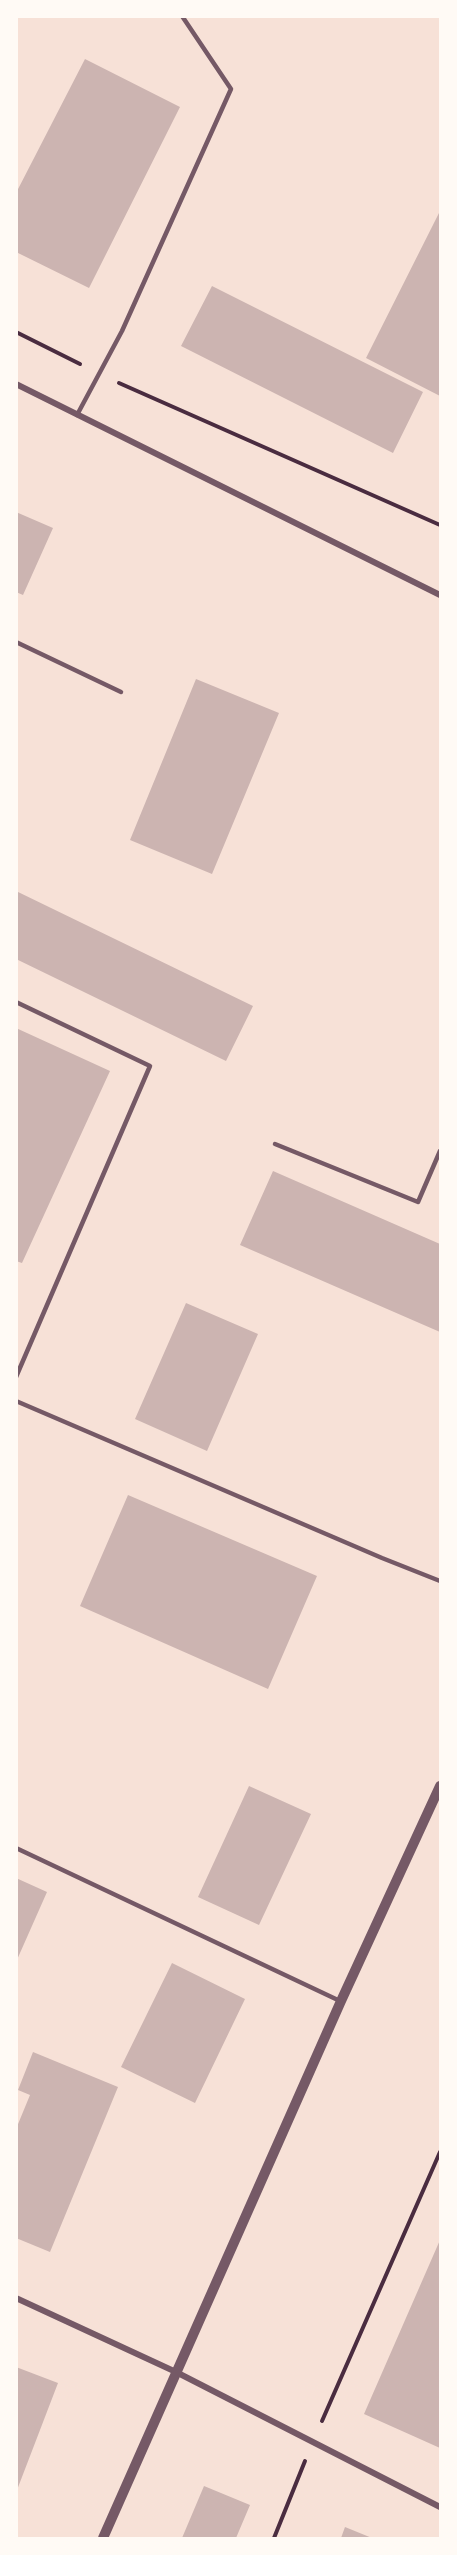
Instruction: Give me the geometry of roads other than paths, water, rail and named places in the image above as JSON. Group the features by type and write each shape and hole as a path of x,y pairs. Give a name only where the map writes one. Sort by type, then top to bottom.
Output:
{"street":[{"path":"16,384 441,595"},
{"path":"103,2538 341,2001 441,1786"},
{"path":"16,2298 176,2372 441,2506"}],"lane":[{"path":"77,415 122,330 231,89 182,16"},
{"path":"16,642 121,692"},
{"path":"16,1002 150,1066 16,1377"},
{"path":"275,1144 418,1202 441,1151"},
{"path":"16,1401 371,1554 441,1581"},
{"path":"16,1848 341,2001"}]}
